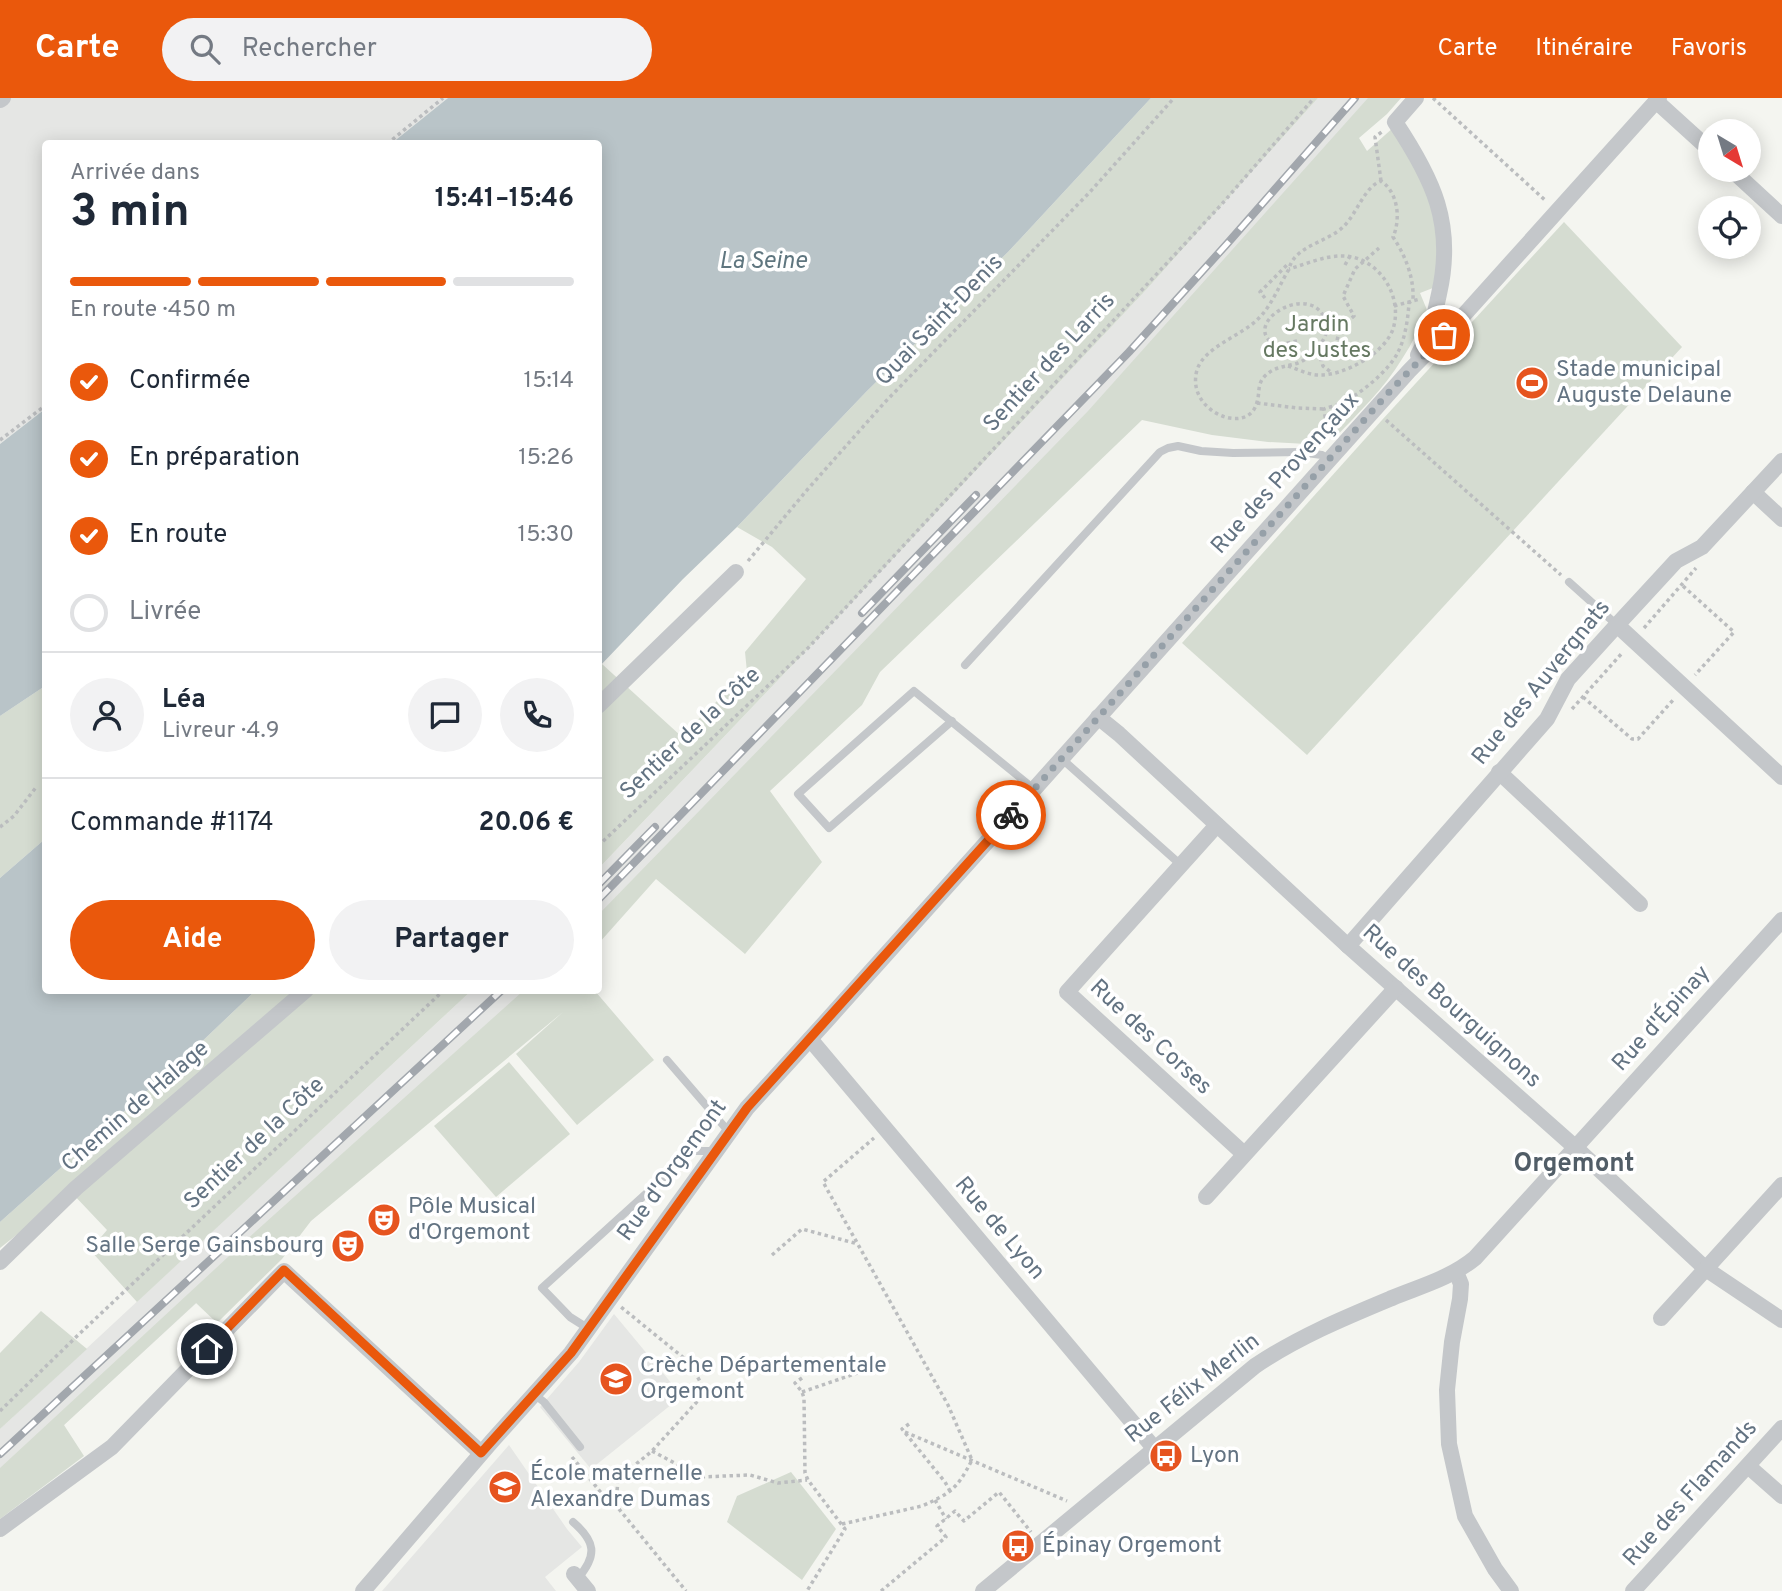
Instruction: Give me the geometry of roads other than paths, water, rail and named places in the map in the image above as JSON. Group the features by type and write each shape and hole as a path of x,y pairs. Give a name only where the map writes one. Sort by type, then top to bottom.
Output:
{"street":[{"path":"1409,371 1427,340 1443,279 1445,246 1439,208 1422,166 1395,122 1416,98"},
{"path":"1658,100 1698,138"},
{"name":"Rue des Provençaux","path":"1034,789 1325,457 1462,317 1658,100"},
{"path":"1745,182 1782,216"},
{"name":"Rue des Auvergnats","path":"1348,946 1546,719 1568,679 1676,561 1702,547 1782,461"},
{"path":"1753,492 1782,519"},
{"path":"602,702 736,572"},
{"path":"1617,625 1782,777"},
{"name":"Rue des Bourguignons","path":"1098,718 1119,734 1348,946 1576,1148 1706,1269 1782,1320"},
{"path":"1499,772 1640,904"},
{"name":"Rue d'Orgemont","path":"363,1591 571,1353 747,1108 1034,789"},
{"name":"Rue des Corses","path":"1217,825 1067,992 1244,1154"},
{"name":"Rue d'Épinay","path":"1576,1148 1782,920"},
{"path":"1206,1197 1396,988"},
{"name":"Chemin de Halage","path":"0,1262 76,1188 301,994"},
{"name":"Rue de Lyon","path":"810,1039 1154,1448"},
{"name":"Rue Félix Merlin","path":"983,1591 1244,1373 1277,1351 1326,1326 1456,1272 1475,1258 1576,1148"},
{"path":"1661,1318 1782,1185"},
{"path":"0,1529 112,1447 284,1270 481,1453"},
{"path":"1456,1272 1461,1284 1461,1299 1452,1342 1447,1390 1449,1444 1465,1516 1511,1591"},
{"name":"Rue des Flamands","path":"1633,1591 1782,1428"},
{"path":"1748,1466 1782,1496"}],"lane":[{"path":"965,666 1160,452 1178,446 1201,451 1299,452 1325,457"},
{"path":"1569,582 1617,625"},
{"path":"952,722 829,828 798,794 914,691 952,722 1034,789"},
{"path":"1062,759 1181,865"},
{"path":"667,1060 729,1132"},
{"path":"589,1329 570,1317 542,1288 691,1151 715,1151"},
{"path":"534,1394 544,1402 580,1447"},
{"path":"573,1522 590,1539 592,1549 580,1581"}],"water":[{"name":"La Seine","path":"448,98 1151,98 1008,252 866,392 602,664 602,140 396,140"},
{"path":"42,411 42,688 0,716 0,444"},
{"path":"42,842 42,994 252,994 0,1222 0,878"}],"railway":[{"path":"602,896 1129,352 1355,98"},
{"path":"862,613 976,495"},
{"path":"602,881 655,827"},
{"path":"0,1454 498,994"}],"place":[{"name":"Stade municipal Auguste Delaune","path":"1532,383"},
{"name":"Pôle Musical d'Orgemont","path":"384,1220"},
{"name":"Salle Serge Gainsbourg","path":"348,1246"},
{"name":"Crèche Départementale Orgemont","path":"616,1379"},
{"name":"Lyon","path":"1166,1456"},
{"name":"École maternelle Alexandre Dumas","path":"505,1487"},
{"name":"Épinay Orgemont","path":"1018,1546"}],"district":[{"name":"Orgemont","path":"1574,1164"}],"park label":[{"name":"Jardin des Justes","path":"1317,338"}]}
